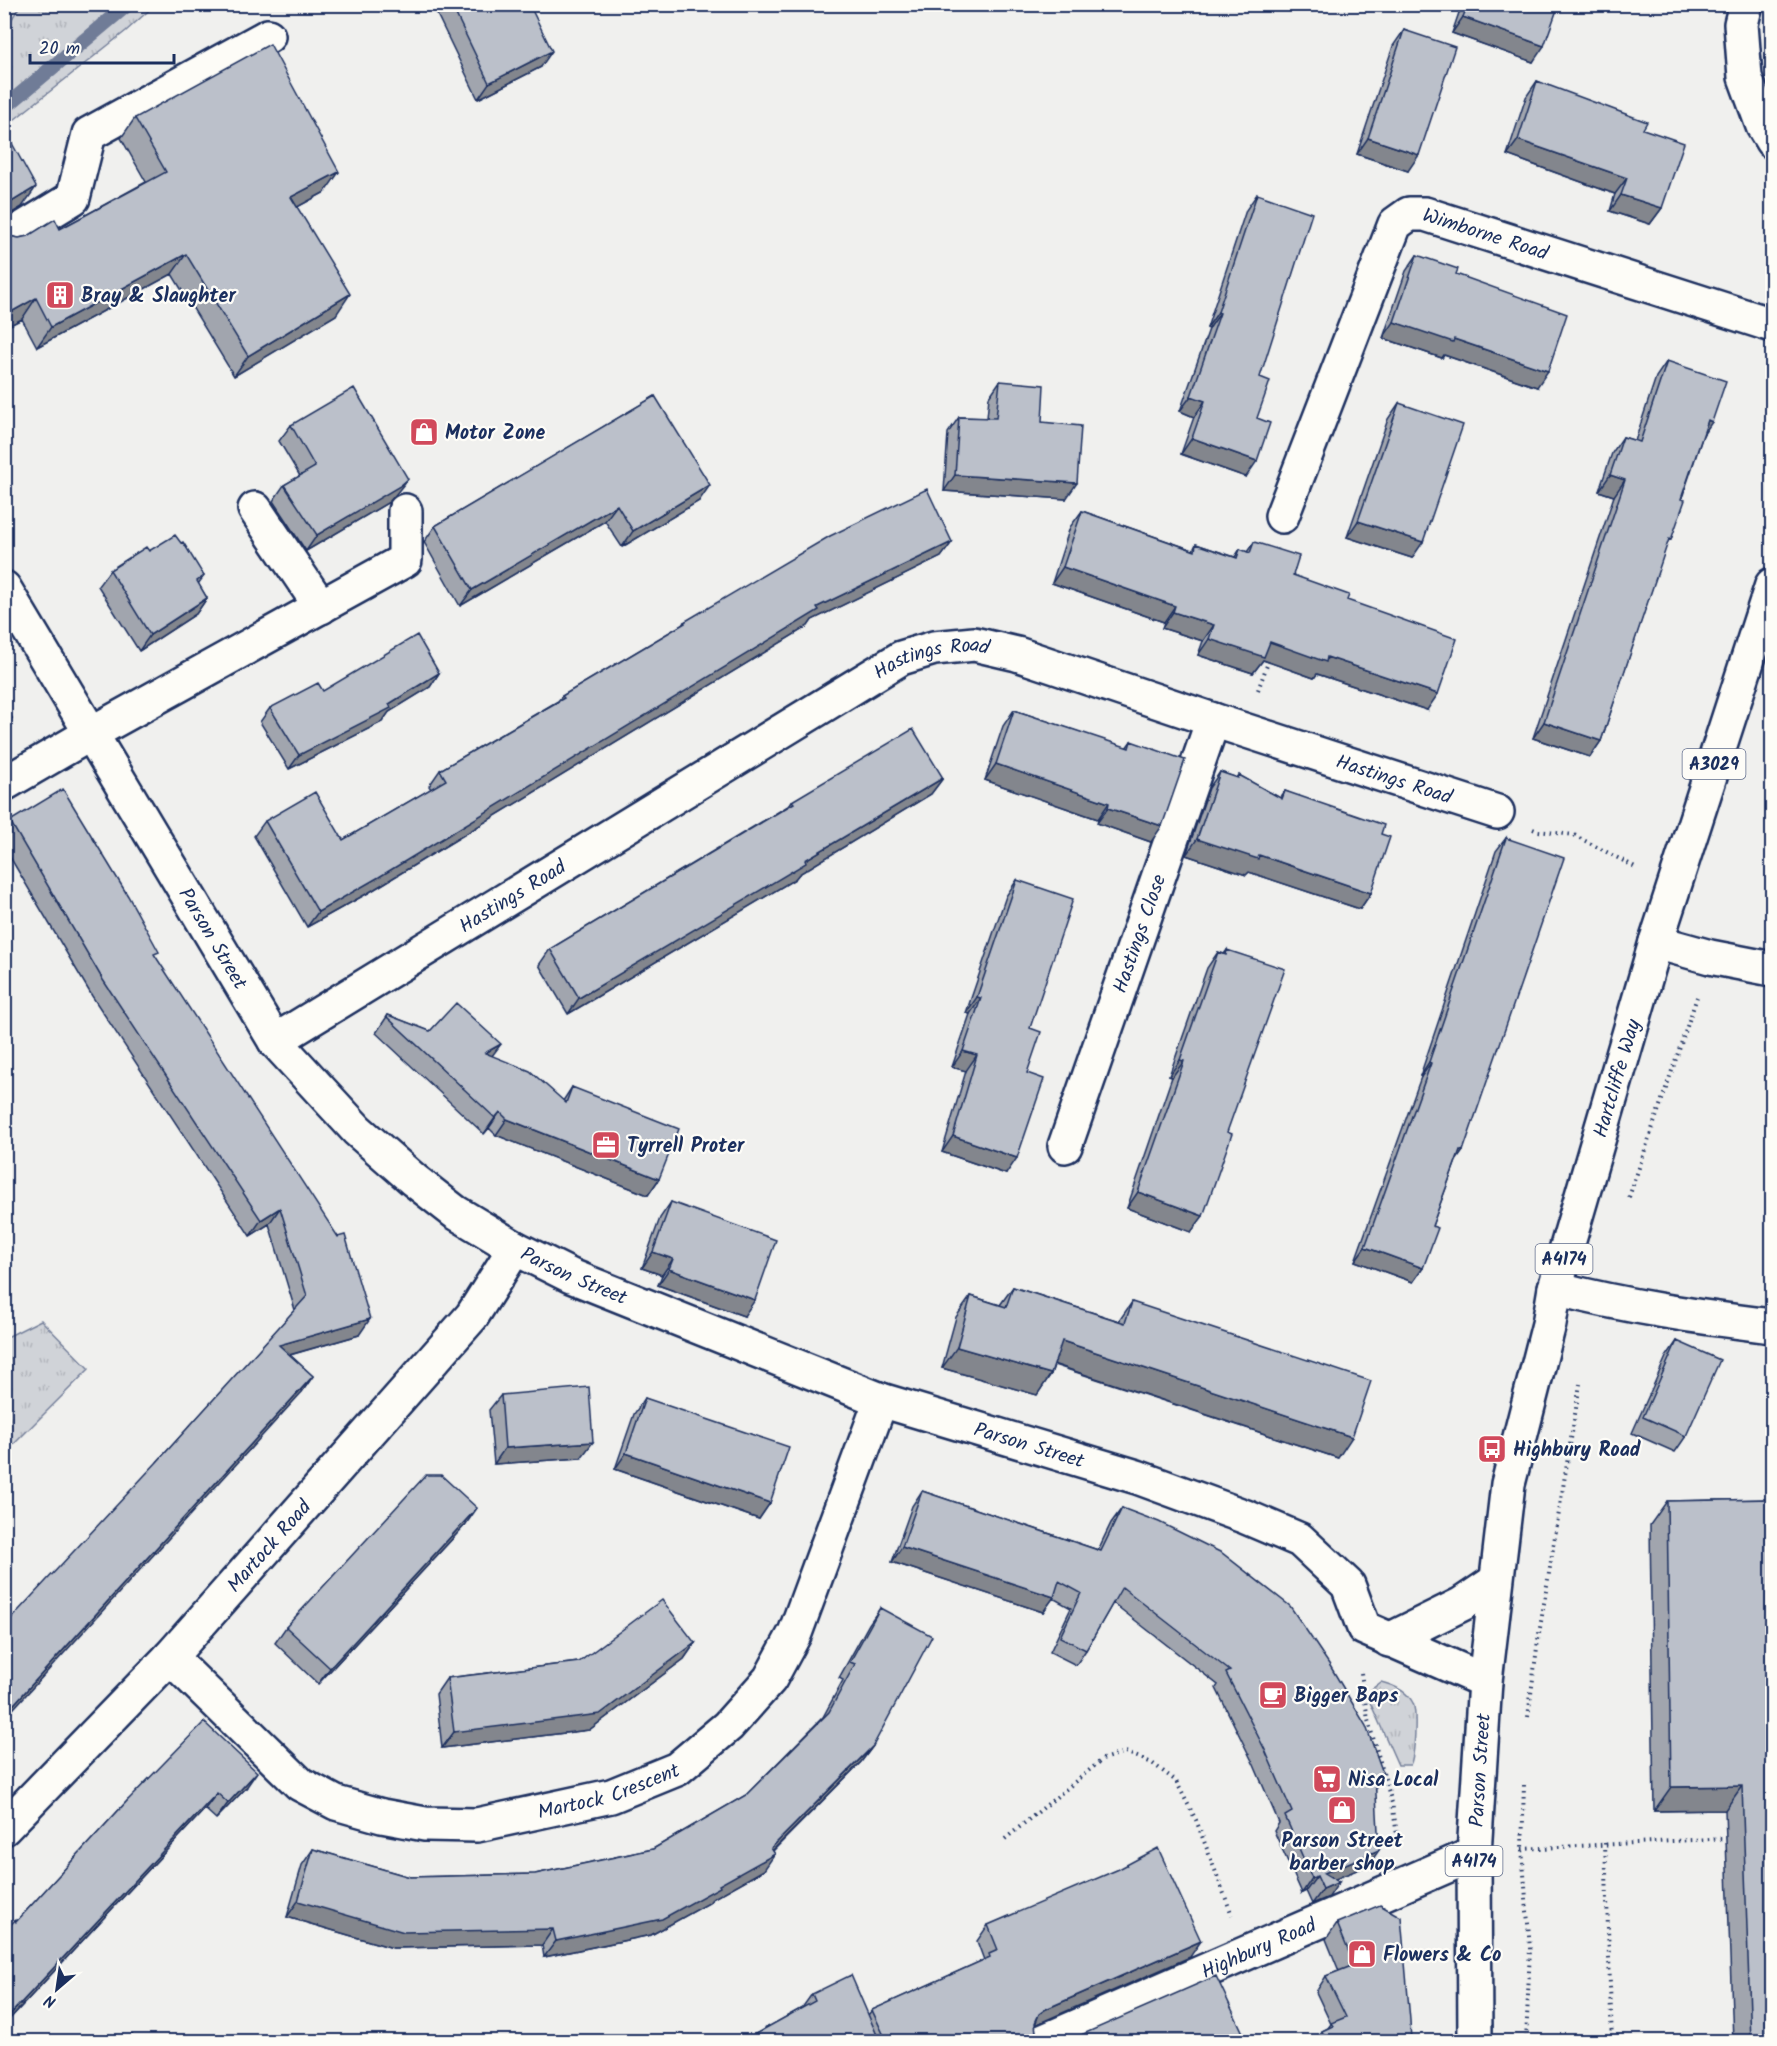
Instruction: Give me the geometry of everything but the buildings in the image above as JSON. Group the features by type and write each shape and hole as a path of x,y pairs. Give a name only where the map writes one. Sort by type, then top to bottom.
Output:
{"main road":[{"path":"1746,4 1741,24 1745,77 1763,126 1773,141"},
{"path":"4,240 73,198 89,134 268,36"},
{"name":"Wimborne Road","path":"1282,516 1395,224 1408,214 1425,214 1773,325"},
{"path":"255,509 321,607"},
{"path":"4,784 405,560 405,511"},
{"name":"Hartcliffe Way","path":"1496,1581 1508,1484 1549,1324 1555,1288 1656,942 1773,585"},
{"name":"Parson Street","path":"4,588 275,1041 357,1130 455,1212 515,1248 571,1276 882,1400 1137,1477 1246,1517 1300,1540 1348,1585 1364,1628 1485,1681"},
{"name":"Hastings Road","path":"275,1041 901,658 934,648 974,644 1017,654 1497,812"},
{"name":"Hastings Close","path":"1065,1146 1213,720"},
{"path":"1656,942 1710,957 1773,969"},
{"name":"Martock Road","path":"4,1828 170,1657 472,1316 515,1248"},
{"path":"1555,1288 1594,1299 1668,1313 1773,1326"},
{"name":"Martock Crescent","path":"170,1657 300,1784 336,1803 382,1816 425,1824 477,1825 611,1796 677,1769 728,1726 770,1679 795,1633 882,1400"},
{"path":"1389,1640 1462,1604 1496,1581"},
{"name":"Parson Street","path":"1476,2042 1474,1854 1485,1681 1496,1581"},
{"name":"Highbury Road","path":"1042,2042 1474,1854"}],"path":[{"path":"1245,730 1271,654"},
{"path":"1497,812 1538,831 1574,836 1643,871"},
{"path":"1628,1199 1710,957"},
{"path":"1527,1726 1538,1640 1581,1381"},
{"path":"1360,1664 1368,1720 1392,1803 1405,1883"},
{"path":"1005,1839 1103,1759 1125,1752 1152,1763 1176,1781 1196,1820 1247,1952"},
{"path":"1524,1782 1522,1849 1530,1947 1526,2042"},
{"path":"1522,1849 1738,1837"},
{"path":"1605,1843 1612,2042"}],"green space":[{"path":"21,4 155,5 126,31 5,127 5,30"},
{"path":"41,1320 89,1369 5,1453 5,1338"},
{"path":"1381,1682 1399,1689 1413,1703 1415,1734 1410,1765 1398,1765 1369,1700 1372,1689"}],"waterway":[{"path":"4,108 128,4"}],"place":[{"name":"Bray & Slaughter","path":"60,295"},
{"name":"Motor Zone","path":"424,432"},
{"name":"Tyrrell Proter","path":"606,1145"},
{"name":"Highbury Road","path":"1492,1449"},
{"name":"Bigger Baps","path":"1273,1695"},
{"name":"Nisa Local","path":"1327,1779"},
{"name":"Parson Street barber shop","path":"1342,1810"},
{"name":"Flowers & Co","path":"1362,1954"}]}
